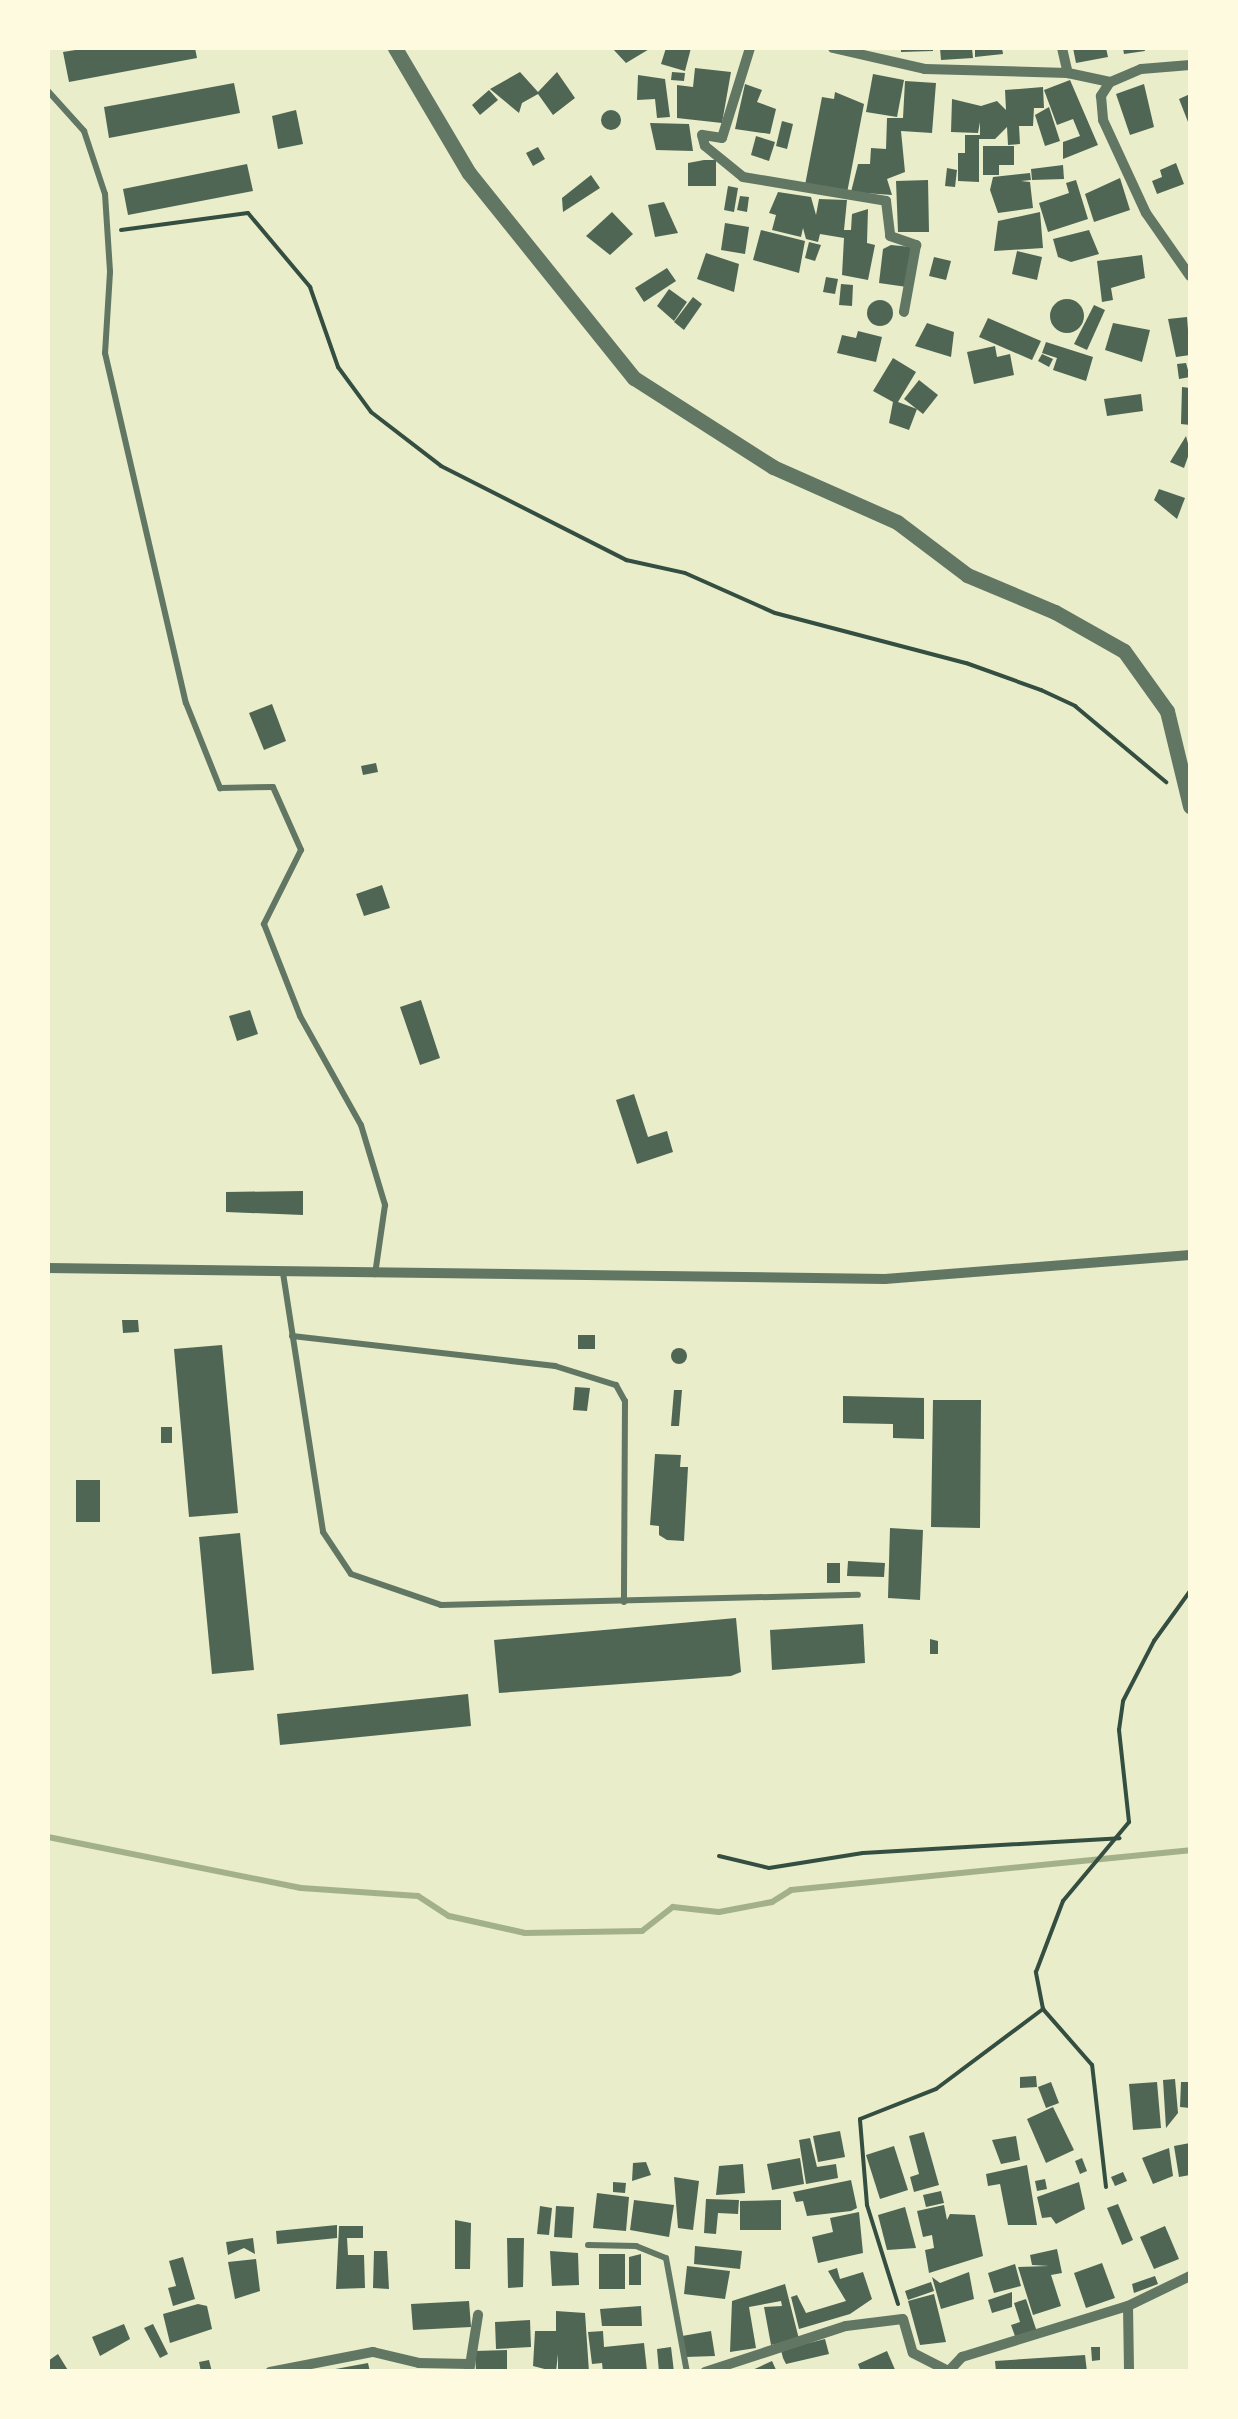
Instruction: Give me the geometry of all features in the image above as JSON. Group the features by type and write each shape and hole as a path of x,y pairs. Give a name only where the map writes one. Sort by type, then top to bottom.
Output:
{"street":[{"path":"395,48 469,173 634,378 773,468 896,522 968,575 1055,612 1124,651 1167,712 1190,802"},
{"path":"750,48 722,138 702,134 706,146 744,177 886,200 890,236 916,245 904,312"},
{"path":"833,48 924,69 1068,73 1110,82"},
{"path":"1062,48 1068,73"},
{"path":"1190,65 1141,69 1110,82 1101,96 1110,136 1146,213 1190,276"},
{"path":"48,1268 374,1275 736,1272 885,1279 1190,1255"},
{"path":"705,2372 846,2326 903,2319 913,2353 948,2371 962,2357 1128,2306 1190,2276"},
{"path":"1128,2306 1130,2372"},
{"path":"270,2372 373,2352 419,2364 469,2368 478,2315"}],"lane":[{"path":"48,91 84,131 105,194 104,354 186,703 220,788 274,787 301,850 264,924 300,1016 361,1126 385,1206 374,1275"},
{"path":"283,1273 323,1532 352,1574 441,1605 858,1595"},
{"path":"292,1336 555,1366 616,1385 625,1400 624,1602"},
{"path":"588,2245 636,2246 666,2258 674,2272 687,2372"}],"path":[{"path":"106,232 248,214 310,287 338,367 370,412 413,448 626,560 685,574 776,613 966,662 1042,690 1076,706 1190,802"},
{"path":"1106,2188 1092,2064 1043,2010 1036,1972 1052,1923 1120,1838 1130,1807 1119,1730 1123,1702 1154,1640 1190,1591"},
{"path":"719,1856 769,1868 863,1852 1120,1838"},
{"path":"903,2319 868,2205 860,2120 936,2089 1043,2010"}],"building":[{"path":"88,48 195,48 197,58 69,82 63,52"},
{"path":"612,48 651,48 626,63"},
{"path":"666,48 691,48 685,71 661,64"},
{"path":"901,48 933,48 933,51 901,52"},
{"path":"940,48 972,48 973,58 941,60"},
{"path":"975,48 1002,48 1003,54 975,57"},
{"path":"1073,48 1106,48 1108,57 1076,63"},
{"path":"1123,48 1144,48 1145,51 1124,54"},
{"path":"695,68 731,72 722,123 677,118 677,85 693,87"},
{"path":"520,72 538,92 557,72 575,98 553,115 538,94 522,103 519,113 490,89"},
{"path":"672,72 685,73 684,81 671,80"},
{"path":"873,74 904,80 897,117 866,112"},
{"path":"638,75 665,79 670,117 657,118 655,99 637,100"},
{"path":"1070,80 1098,145 1063,159 1063,142 1080,136 1073,119 1057,125 1044,90"},
{"path":"905,81 936,83 932,133 901,131 905,172 887,179 892,195 851,192 858,164 870,164 871,148 886,149 887,118 903,118"},
{"path":"234,83 240,113 109,138 104,107"},
{"path":"745,84 762,90 757,102 776,109 770,134 735,129"},
{"path":"1144,84 1154,127 1130,135 1116,94"},
{"path":"1043,87 1044,108 1034,108 1033,126 1019,126 1020,144 1008,145 1007,127 995,139 979,139 979,182 958,181 958,153 965,153 965,135 980,135 980,122 978,133 951,132 952,99 981,106 997,101 1006,110 1005,90"},
{"path":"489,90 498,100 480,115 472,105"},
{"path":"835,92 864,104 847,193 805,185 822,97 834,99"},
{"path":"1190,94 1190,127 1179,99"},
{"path":"1049,107 1060,141 1045,146 1035,115"},
{"path":"296,110 303,144 278,149 272,116"},
{"path":"611,110 621,120 611,130 601,120"},
{"path":"782,121 793,124 787,149 776,146"},
{"path":"650,123 689,124 693,151 656,150"},
{"path":"756,136 775,142 769,161 751,155"},
{"path":"983,146 1014,146 1014,165 999,165 999,175 983,175"},
{"path":"538,147 545,159 533,166 526,153"},
{"path":"716,160 716,186 688,186 688,163"},
{"path":"1176,163 1184,184 1157,194 1152,181 1162,177 1160,170"},
{"path":"247,164 253,191 128,215 123,189"},
{"path":"1063,165 1064,179 1032,180 1031,169"},
{"path":"947,168 957,170 955,187 945,186"},
{"path":"1030,173 1031,180 1021,181 1030,182 1033,208 998,213 990,190 993,177"},
{"path":"591,175 600,188 563,212 562,198"},
{"path":"1120,178 1130,210 1094,222 1085,194"},
{"path":"928,180 929,232 898,232 896,181"},
{"path":"1076,180 1088,219 1048,232 1039,203 1069,193 1066,183"},
{"path":"728,186 738,188 734,212 724,210"},
{"path":"778,192 811,197 816,215 819,199 847,200 844,230 851,230 852,214 868,209 867,243 875,245 868,280 842,275 844,238 820,234 818,242 806,239 803,228 801,237 772,230 776,215 769,213"},
{"path":"740,196 749,197 747,212 737,210"},
{"path":"664,202 678,233 655,237 648,205"},
{"path":"612,212 633,234 610,255 586,236"},
{"path":"1040,212 1043,248 994,251 998,221"},
{"path":"725,223 749,227 745,254 721,250"},
{"path":"761,230 805,241 799,273 753,260"},
{"path":"1089,230 1099,254 1071,262 1058,257 1053,239"},
{"path":"809,242 821,245 815,261 805,258"},
{"path":"891,245 911,247 907,287 879,283 883,249"},
{"path":"1017,251 1042,257 1037,280 1012,274"},
{"path":"706,253 739,264 734,292 697,279"},
{"path":"1142,255 1145,278 1111,288 1113,300 1102,302 1097,261"},
{"path":"934,257 951,261 946,280 929,276"},
{"path":"667,268 676,281 644,302 635,288"},
{"path":"826,277 838,279 835,294 823,292"},
{"path":"841,284 853,285 852,306 839,305"},
{"path":"669,289 687,302 674,321 657,306"},
{"path":"693,297 702,304 684,330 674,322"},
{"path":"1067,299 1079,304 1084,316 1079,328 1067,333 1055,328 1050,316 1055,304"},
{"path":"880,300 889,304 893,313 889,322 880,326 871,322 867,313 871,304"},
{"path":"1094,305 1105,310 1087,350 1074,344"},
{"path":"1187,317 1190,355 1176,357 1168,319"},
{"path":"988,318 1041,341 1032,360 979,337"},
{"path":"927,323 954,332 951,357 915,346"},
{"path":"1113,323 1150,330 1142,362 1105,350"},
{"path":"858,331 882,337 876,362 837,353 842,335 856,338"},
{"path":"1046,342 1093,357 1086,381 1053,370 1057,358 1042,353"},
{"path":"995,346 997,357 1010,354 1014,375 974,384 967,352"},
{"path":"1042,354 1053,359 1049,367 1038,361"},
{"path":"893,358 916,372 898,402 917,409 909,430 889,423 893,402 873,391"},
{"path":"1186,363 1190,377 1179,379 1177,364"},
{"path":"919,380 938,395 923,414 904,399"},
{"path":"1182,387 1190,388 1190,425 1181,424"},
{"path":"1141,394 1143,411 1107,416 1104,399"},
{"path":"1186,436 1190,451 1184,468 1170,462"},
{"path":"1159,489 1185,498 1177,519 1154,500"},
{"path":"272,704 286,741 264,750 249,713"},
{"path":"376,763 378,772 363,775 361,766"},
{"path":"382,885 390,908 364,916 356,894"},
{"path":"421,1000 440,1058 420,1065 400,1007"},
{"path":"250,1010 258,1034 237,1041 229,1016"},
{"path":"634,1094 648,1137 667,1131 673,1152 637,1164 616,1100"},
{"path":"303,1191 303,1215 226,1212 226,1192"},
{"path":"122,1320 138,1320 139,1332 123,1333"},
{"path":"578,1335 595,1335 595,1349 578,1349"},
{"path":"222,1345 238,1513 189,1517 174,1349"},
{"path":"679,1348 687,1356 679,1364 671,1356"},
{"path":"575,1387 590,1388 587,1411 573,1410"},
{"path":"674,1390 682,1390 679,1426 671,1426"},
{"path":"843,1396 924,1398 924,1439 893,1438 893,1424 843,1423"},
{"path":"933,1400 981,1400 980,1528 931,1527"},
{"path":"161,1427 172,1427 172,1443 161,1443"},
{"path":"655,1454 681,1455 680,1467 688,1467 684,1541 667,1540 659,1535 659,1526 650,1525"},
{"path":"76,1480 100,1480 100,1522 76,1522"},
{"path":"890,1528 923,1530 920,1600 888,1598"},
{"path":"240,1533 254,1670 212,1674 199,1537"},
{"path":"848,1561 885,1563 884,1577 847,1576"},
{"path":"827,1563 840,1563 840,1583 827,1583"},
{"path":"736,1618 741,1672 731,1676 499,1693 494,1640"},
{"path":"863,1624 865,1663 772,1670 770,1630"},
{"path":"930,1639 938,1641 938,1654 930,1654"},
{"path":"468,1694 471,1726 280,1745 277,1714"},
{"path":"1036,2076 1037,2087 1020,2088 1020,2077"},
{"path":"1175,2079 1178,2113 1166,2128 1163,2080"},
{"path":"1051,2082 1059,2103 1046,2108 1038,2087"},
{"path":"1157,2082 1161,2128 1133,2130 1129,2084"},
{"path":"1181,2082 1190,2082 1190,2108 1180,2107"},
{"path":"1053,2107 1074,2150 1046,2163 1027,2119"},
{"path":"840,2131 845,2157 818,2162 813,2136"},
{"path":"924,2132 939,2185 914,2192 910,2177 919,2174 909,2136"},
{"path":"1016,2136 1020,2160 1001,2164 992,2140"},
{"path":"810,2138 817,2167 836,2164 838,2178 806,2184 799,2140"},
{"path":"1190,2143 1190,2175 1179,2177 1174,2146"},
{"path":"894,2146 908,2190 880,2199 866,2155"},
{"path":"1169,2148 1173,2176 1153,2184 1142,2158"},
{"path":"800,2158 804,2184 772,2190 767,2164"},
{"path":"1082,2158 1087,2171 1080,2174 1075,2161"},
{"path":"646,2162 651,2175 632,2181 633,2163"},
{"path":"743,2164 745,2193 716,2195 719,2166"},
{"path":"1027,2165 1037,2225 1008,2225 1000,2184 988,2186 986,2174"},
{"path":"1123,2172 1127,2181 1115,2186 1111,2177"},
{"path":"674,2177 699,2181 693,2230 678,2228"},
{"path":"1045,2179 1047,2189 1037,2191 1035,2181"},
{"path":"851,2180 857,2208 851,2211 807,2216 803,2201 796,2202 793,2192"},
{"path":"613,2182 626,2183 625,2193 613,2192"},
{"path":"1079,2182 1085,2209 1056,2224 1051,2217 1042,2218 1037,2197"},
{"path":"941,2191 944,2203 926,2207 923,2195"},
{"path":"597,2193 629,2197 626,2231 593,2228"},
{"path":"706,2199 739,2200 738,2214 718,2213 716,2234 704,2233"},
{"path":"634,2200 674,2205 669,2237 630,2230"},
{"path":"781,2200 781,2230 740,2230 740,2201"},
{"path":"1118,2204 1133,2240 1122,2245 1107,2208"},
{"path":"944,2205 947,2220 950,2214 975,2215 983,2256 929,2273 925,2250 934,2248 932,2235 923,2237 917,2211"},
{"path":"540,2206 552,2208 549,2235 537,2234"},
{"path":"556,2206 574,2207 572,2238 554,2237"},
{"path":"905,2207 916,2248 887,2250 878,2215"},
{"path":"859,2212 863,2253 818,2263 812,2237 833,2232 830,2218"},
{"path":"455,2220 471,2223 470,2269 455,2269"},
{"path":"337,2225 337,2238 277,2244 276,2231"},
{"path":"339,2226 363,2226 363,2238 347,2238 348,2255 364,2255 365,2288 336,2289"},
{"path":"1165,2226 1179,2259 1154,2269 1140,2237"},
{"path":"253,2238 255,2254 244,2248 228,2255 226,2242"},
{"path":"507,2238 524,2238 523,2287 508,2288"},
{"path":"695,2246 742,2251 740,2269 694,2264"},
{"path":"1057,2249 1062,2273 1051,2275 1061,2306 1033,2315 1018,2267 1049,2266 1032,2265 1030,2255"},
{"path":"374,2251 387,2251 389,2289 373,2288"},
{"path":"550,2251 578,2253 579,2285 552,2286"},
{"path":"599,2254 625,2254 625,2289 599,2289"},
{"path":"641,2254 641,2285 629,2285 629,2257"},
{"path":"183,2257 195,2299 173,2306 168,2288 176,2286 169,2261"},
{"path":"256,2259 260,2291 235,2299 228,2262"},
{"path":"1102,2263 1115,2298 1086,2308 1074,2273"},
{"path":"1015,2264 1021,2286 994,2293 988,2273"},
{"path":"687,2266 730,2271 725,2299 684,2294"},
{"path":"837,2268 840,2279 863,2272 872,2299 850,2314 799,2329 791,2297 797,2295 806,2313 846,2301 828,2271"},
{"path":"969,2272 974,2299 941,2309 932,2277 940,2283"},
{"path":"1155,2276 1158,2284 1134,2293 1132,2284"},
{"path":"931,2282 934,2291 908,2300 905,2291"},
{"path":"785,2284 799,2339 771,2345 764,2307 782,2306 781,2301 749,2307 756,2348 730,2352 732,2301"},
{"path":"1012,2292 1012,2307 992,2313 988,2300"},
{"path":"934,2294 946,2342 920,2345 908,2301"},
{"path":"1026,2299 1037,2332 1016,2339 1011,2325 1020,2322 1014,2303"},
{"path":"469,2301 471,2327 413,2330 411,2304"},
{"path":"198,2304 207,2306 212,2329 170,2343 163,2314"},
{"path":"641,2306 642,2326 602,2326 600,2309"},
{"path":"556,2311 585,2313 589,2372 558,2372 558,2354 556,2372 533,2366 535,2331 556,2331"},
{"path":"530,2320 531,2347 496,2349 495,2322"},
{"path":"124,2324 130,2339 100,2356 92,2337"},
{"path":"153,2324 168,2354 160,2358 144,2328"},
{"path":"603,2331 604,2347 644,2343 647,2371 603,2372 602,2363 592,2364 588,2332"},
{"path":"711,2331 715,2356 686,2357 682,2336"},
{"path":"825,2339 829,2354 786,2364 781,2350"},
{"path":"671,2347 674,2372 659,2372 657,2349"},
{"path":"1091,2347 1100,2347 1100,2360 1092,2361"},
{"path":"507,2350 507,2372 476,2372 475,2351"},
{"path":"887,2351 896,2372 861,2372 858,2364"},
{"path":"58,2354 69,2372 48,2372 48,2361"},
{"path":"1085,2355 1087,2372 996,2372 995,2361"},
{"path":"209,2360 212,2372 201,2372 199,2362"},
{"path":"772,2361 777,2372 748,2372"},
{"path":"368,2363 370,2372 330,2372 330,2370"}],"waterway":[{"path":"48,1837 301,1888 418,1896 449,1916 525,1933 642,1931 673,1907 719,1912 772,1902 791,1890 1190,1850"}]}
